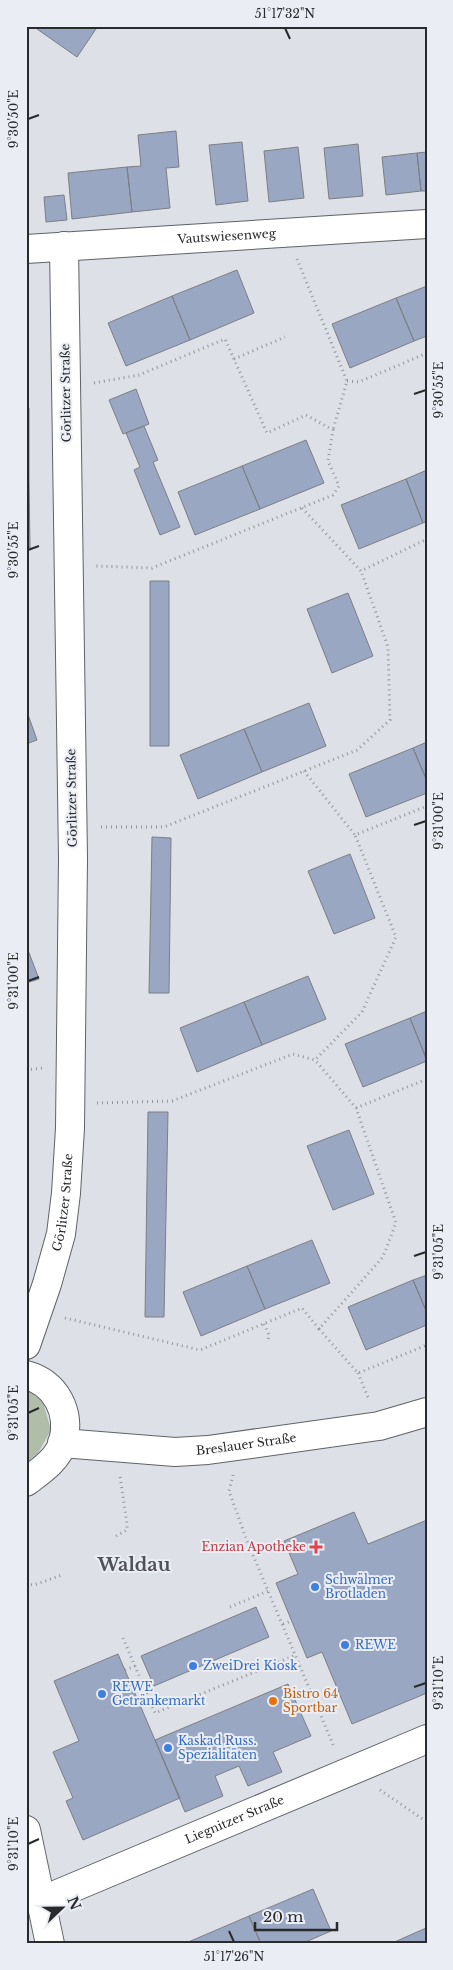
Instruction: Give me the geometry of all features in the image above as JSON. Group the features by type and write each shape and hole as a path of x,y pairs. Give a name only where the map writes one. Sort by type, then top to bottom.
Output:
{"street":[{"name":"Vautswiesenweg","path":"26,248 427,224"},
{"name":"Görlitzer Straße","path":"26,1345 47,1284 61,1234 66,1193 71,1104 73,827 64,246"},
{"path":"26,1375 39,1379 52,1389 60,1402 64,1419 62,1443 50,1463 26,1482"},
{"name":"Breslauer Straße","path":"62,1443 175,1452 379,1426 427,1412"},
{"name":"Liegnitzer Straße","path":"42,1901 427,1739"},
{"path":"26,1830 50,1944"}],"path":[{"path":"69,565 152,568 333,495 339,486 328,460 333,430 347,381 287,232"},
{"path":"234,358 285,337"},
{"path":"67,388 139,375 225,339 266,433 306,415 333,430"},
{"path":"347,381 359,382 427,353"},
{"path":"73,827 164,826 357,750 390,720 388,647 361,571 302,508"},
{"path":"361,571 427,539"},
{"path":"304,772 355,835 396,938 362,1012 315,1060"},
{"path":"355,835 427,806"},
{"path":"71,1104 172,1101 293,1054 315,1060 356,1108 396,1223 383,1257 319,1329"},
{"path":"356,1108 427,1080"},
{"path":"38,1312 200,1350 302,1308 358,1373 427,1345"},
{"path":"264,1324 269,1335 268,1340"},
{"path":"240,1445 229,1491 268,1591 349,1772 427,1822"},
{"path":"116,1536 127,1530 128,1524 120,1480 119,1448"},
{"path":"26,1584 34,1585 62,1574"},
{"path":"230,1606 268,1591"},
{"path":"283,1624 291,1621"},
{"path":"123,1638 155,1713 296,1655"},
{"path":"125,1670 135,1666"}],"green space":[{"path":"26,1389 43,1402 51,1430 38,1453 26,1463"}],"building":[{"path":"39,26 98,26 77,57 37,29"},
{"path":"176,131 179,167 166,168 170,208 132,212 127,167 141,166 138,135"},
{"path":"242,142 248,201 216,205 209,145"},
{"path":"358,144 363,196 329,199 324,148"},
{"path":"298,147 304,198 269,202 264,151"},
{"path":"427,152 427,191 421,191 417,153"},
{"path":"417,153 421,191 386,195 382,157"},
{"path":"127,167 132,212 72,219 68,173"},
{"path":"64,195 67,220 46,222 44,197"},
{"path":"237,270 254,313 190,340 172,296"},
{"path":"427,286 427,336 414,341 396,298"},
{"path":"172,296 190,340 126,366 108,323"},
{"path":"396,298 414,341 350,368 332,324"},
{"path":"136,389 149,424 123,434 109,400"},
{"path":"26,408 29,408 29,478 26,478"},
{"path":"144,426 158,460 153,462 180,527 160,535 134,470 140,467 126,433"},
{"path":"306,440 324,483 260,509 242,466"},
{"path":"242,466 260,509 195,535 178,492"},
{"path":"427,470 427,521 423,523 406,479"},
{"path":"26,478 29,478 30,548 26,548"},
{"path":"406,479 423,523 359,549 341,505"},
{"path":"150,581 169,581 169,746 150,746"},
{"path":"348,593 373,656 332,673 307,609"},
{"path":"309,703 326,746 262,772 244,729"},
{"path":"26,709 37,740 26,744"},
{"path":"244,729 262,772 198,799 180,755"},
{"path":"427,742 427,781 413,748"},
{"path":"413,748 427,781 427,793 366,817 349,774"},
{"path":"152,837 171,838 169,993 149,993"},
{"path":"350,854 375,918 334,934 308,871"},
{"path":"26,945 39,979 26,983"},
{"path":"308,976 326,1019 262,1045 244,1002"},
{"path":"244,1002 262,1045 197,1072 180,1028"},
{"path":"427,1011 427,1060 410,1018"},
{"path":"410,1018 427,1061 363,1087 345,1044"},
{"path":"148,1112 168,1112 164,1317 145,1317"},
{"path":"349,1130 374,1194 333,1210 307,1146"},
{"path":"312,1240 330,1283 265,1309 247,1266"},
{"path":"247,1266 265,1309 201,1336 183,1292"},
{"path":"427,1275 427,1313 413,1280"},
{"path":"413,1280 427,1313 427,1325 366,1350 348,1307"},
{"path":"354,1512 368,1544 427,1520 427,1693 352,1724 322,1652 307,1658 276,1583 298,1574 284,1541"},
{"path":"256,1607 269,1637 154,1686 141,1656"},
{"path":"118,1654 180,1798 83,1840 66,1801 73,1798 53,1752 79,1741 54,1681"},
{"path":"288,1684 311,1736 273,1752 282,1772 248,1786 239,1766 215,1776 223,1796 185,1812 155,1740"},
{"path":"313,1889 331,1931 301,1944 261,1944 249,1916"},
{"path":"249,1916 261,1944 186,1944 186,1943"},
{"path":"426,1928 427,1944 390,1944"}],"place":[{"name":"Enzian Apotheke","path":"316,1547"},
{"name":"Schwälmer Brotladen","path":"315,1587"},
{"name":"REWE","path":"345,1645"},
{"name":"ZweiDrei Kiosk","path":"193,1666"},
{"name":"REWE Getränkemarkt","path":"102,1694"},
{"name":"Bistro 64 Sportbar","path":"273,1701"},
{"name":"Kaskad Russ. Spezialitäten","path":"168,1748"}],"district":[{"name":"Waldau","path":"134,1565"}]}
